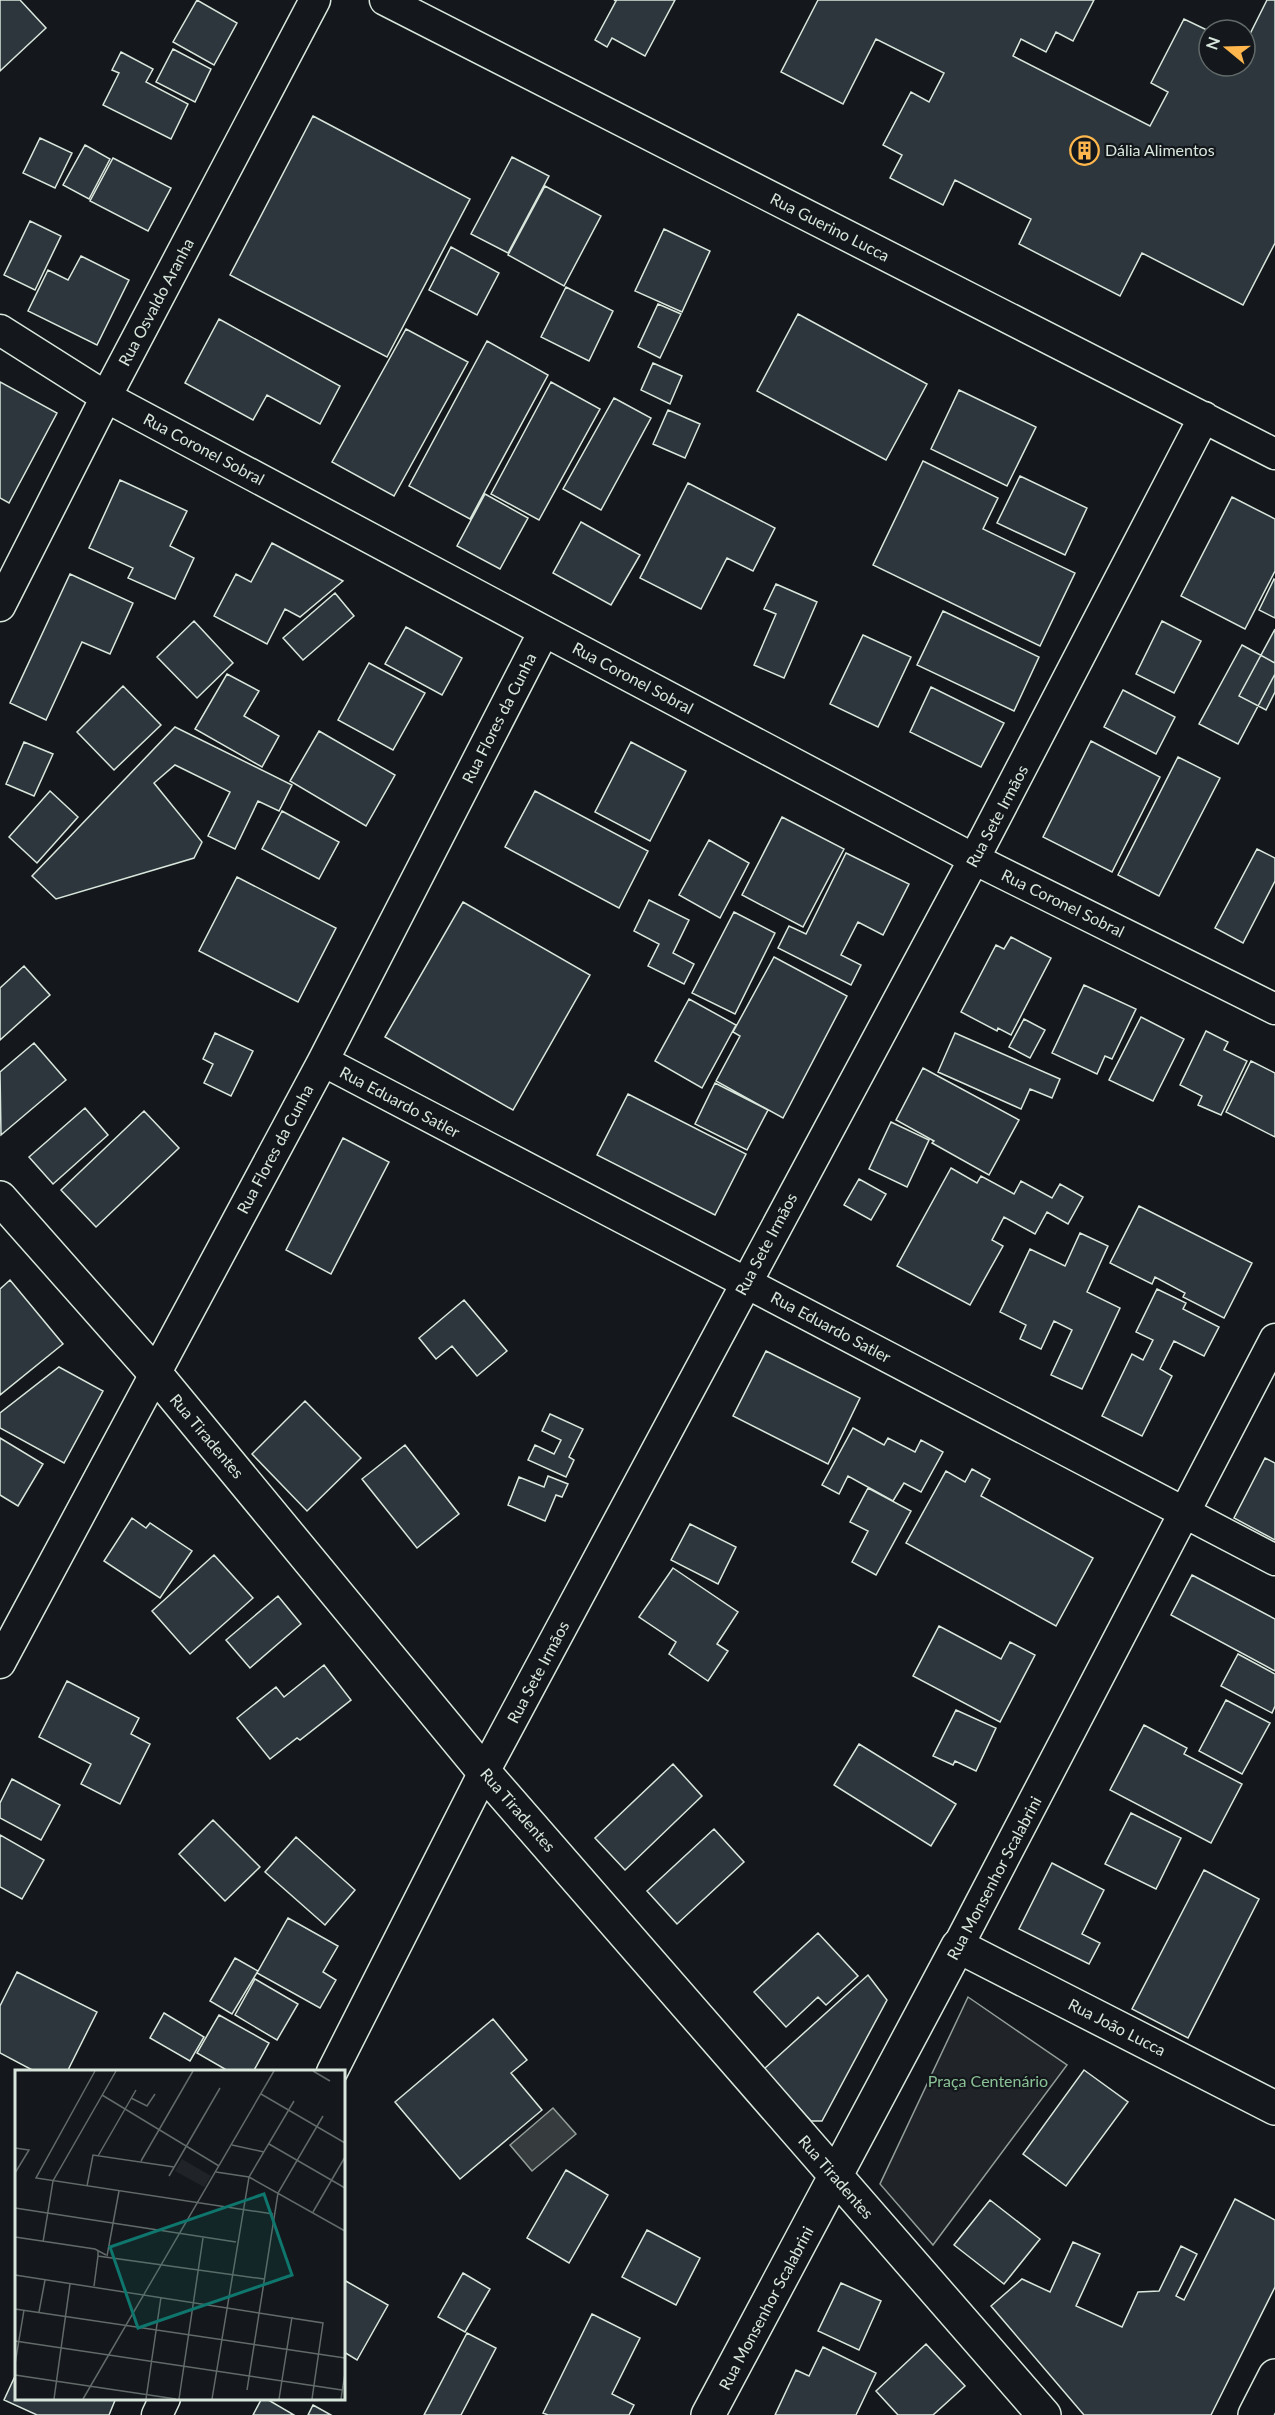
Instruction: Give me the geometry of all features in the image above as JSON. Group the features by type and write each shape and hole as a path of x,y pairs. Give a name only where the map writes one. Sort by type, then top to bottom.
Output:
{"street":[{"name":"Rua Osvaldo Aranha","path":"0,606 106,397 315,0"},
{"name":"Rua Guerino Lucca","path":"385,0 1275,454"},
{"name":"Rua Coronel Sobral","path":"0,330 106,397 544,631 974,859 1275,1009"},
{"name":"Rua Sete Irmãos","path":"333,2070 484,1772 974,859 1203,417"},
{"name":"Rua Flores da Cunha","path":"0,1663 154,1372 323,1061 544,631"},
{"name":"Rua Eduardo Satler","path":"323,1061 1275,1560"},
{"name":"Rua Tiradentes","path":"0,1198 154,1372 484,1772 1044,2415"},
{"name":"Rua Monsenhor Scalabrini","path":"708,2415 837,2177 1275,1340"},
{"name":"Rua João Lucca","path":"958,1947 1275,2108"},
{"path":"1255,2415 1275,2376"},
{"path":"157,2415 164,2400"}],"green space":[{"name":"Praça Centenário","path":"968,1997 1067,2065 933,2245 880,2184"}],"shaded area":[{"path":"553,2108 576,2134 532,2171 510,2145"}],"building":[{"path":"0,0 20,0 46,28 0,71"},
{"path":"197,0 237,23 214,65 173,42"},
{"path":"614,0 675,0 645,56 612,38 607,47 595,40 616,1"},
{"name":"Dália Alimentos","path":"818,0 1094,0 1073,41 1056,32 1046,52 1021,39 1013,56 1150,126 1168,92 1151,83 1184,19 1197,25 1197,78 1257,78 1257,20 1267,0 1275,0 1275,243 1243,305 1142,253 1120,296 1019,244 1031,219 955,180 943,205 890,178 902,155 883,145 911,92 929,102 944,73 876,39 843,104 781,72"},
{"path":"173,49 211,69 195,102 156,82"},
{"path":"121,52 153,69 146,82 188,104 171,139 103,105 119,73 112,70"},
{"path":"313,116 470,199 387,357 230,275"},
{"path":"40,138 72,153 55,188 23,173"},
{"path":"85,145 110,159 89,199 63,185"},
{"path":"512,157 549,176 508,253 471,234"},
{"path":"113,158 171,188 148,231 90,201"},
{"path":"545,186 601,216 564,286 508,255"},
{"path":"30,221 61,236 35,290 4,275"},
{"path":"664,229 710,251 682,312 635,291"},
{"path":"451,247 499,273 477,315 429,290"},
{"path":"81,256 129,280 97,345 28,311 48,270 68,280"},
{"path":"566,287 613,311 589,361 541,337"},
{"path":"658,304 681,314 660,358 638,347"},
{"path":"798,314 927,384 886,460 757,391"},
{"path":"219,319 340,386 320,424 267,395 253,420 185,383"},
{"path":"406,329 468,362 394,496 332,462"},
{"path":"487,341 548,375 470,519 409,486"},
{"path":"653,363 682,376 670,404 641,390"},
{"path":"0,382 57,413 9,503 0,498"},
{"path":"551,382 600,409 539,520 491,494"},
{"path":"959,390 1036,427 1007,486 931,449"},
{"path":"614,398 651,418 601,510 563,489"},
{"path":"668,410 700,424 685,458 653,444"},
{"path":"923,461 998,498 983,529 1075,573 1040,646 873,565"},
{"path":"1020,476 1087,508 1065,555 997,523"},
{"path":"120,480 187,511 170,546 194,558 175,599 128,578 133,568 89,548"},
{"path":"688,483 775,528 753,571 727,558 701,609 640,578"},
{"path":"485,494 528,518 500,569 457,546"},
{"path":"1232,497 1275,519 1275,571 1245,629 1181,596"},
{"path":"581,522 640,555 611,605 553,573"},
{"path":"272,543 343,581 300,617 285,609 267,644 214,616 236,574 251,582"},
{"path":"70,574 133,603 110,654 82,642 46,720 10,703"},
{"path":"1275,580 1275,618 1259,610"},
{"path":"776,584 817,602 784,678 754,665 776,614 764,609"},
{"path":"335,593 354,616 303,660 283,638"},
{"path":"943,611 1039,657 1014,711 917,665"},
{"path":"194,621 233,663 197,698 157,657"},
{"path":"1162,621 1201,641 1174,693 1136,674"},
{"path":"406,627 462,658 442,695 385,664"},
{"path":"1275,629 1275,692 1266,710 1239,696"},
{"path":"863,635 911,657 878,727 830,704"},
{"path":"1242,645 1275,663 1275,674 1238,744 1199,724"},
{"path":"369,663 425,693 393,750 338,720"},
{"path":"227,674 259,691 244,716 279,736 262,767 195,729"},
{"path":"123,686 161,725 114,770 77,732"},
{"path":"931,687 1004,723 981,767 910,732"},
{"path":"1123,690 1175,717 1156,754 1104,727"},
{"path":"175,727 292,785 279,811 258,801 235,849 208,836 230,792 175,765 154,783 202,842 194,858 56,899 32,876"},
{"path":"319,731 395,775 366,826 290,781"},
{"path":"1091,741 1160,777 1112,872 1043,837"},
{"path":"24,742 53,754 34,796 6,784"},
{"path":"631,742 686,771 650,841 595,812"},
{"path":"1178,757 1220,778 1159,896 1118,875"},
{"path":"50,791 78,817 37,863 9,837"},
{"path":"535,791 648,851 619,908 505,847"},
{"path":"282,811 339,842 319,879 262,849"},
{"path":"782,817 844,849 803,927 742,895"},
{"path":"709,840 749,863 720,918 679,895"},
{"path":"1257,849 1275,858 1275,881 1243,943 1215,928"},
{"path":"846,853 909,884 883,935 858,922 841,955 861,965 851,985 778,948 789,926 806,934"},
{"path":"237,877 336,928 298,1002 199,951"},
{"path":"649,900 689,920 673,953 694,964 684,984 648,966 659,944 634,931"},
{"path":"463,902 590,975 513,1110 385,1037"},
{"path":"734,912 775,933 735,1014 692,993"},
{"path":"1011,937 1051,958 1011,1035 998,1028 997,1031 961,1012 996,945 1004,949"},
{"path":"774,957 847,996 783,1118 716,1081 740,1036 733,1032"},
{"path":"24,966 50,995 0,1040 0,988"},
{"path":"1084,985 1136,1009 1112,1059 1105,1056 1097,1074 1052,1053"},
{"path":"689,999 736,1025 702,1088 655,1061"},
{"path":"1141,1017 1184,1039 1153,1101 1109,1080"},
{"path":"1024,1019 1045,1030 1030,1058 1009,1047"},
{"path":"1206,1031 1228,1042 1224,1050 1247,1061 1221,1115 1198,1105 1202,1096 1180,1085"},
{"path":"215,1033 253,1051 231,1096 204,1083 213,1064 203,1059"},
{"path":"955,1033 1060,1079 1052,1098 1030,1089 1021,1109 938,1072"},
{"path":"34,1043 66,1080 1,1135 0,1072"},
{"path":"1251,1061 1275,1073 1275,1137 1226,1112"},
{"path":"923,1068 1019,1120 989,1175 896,1120"},
{"path":"715,1083 768,1110 747,1150 695,1124"},
{"path":"628,1094 746,1154 715,1215 597,1155"},
{"path":"85,1108 108,1135 53,1184 29,1157"},
{"path":"144,1111 179,1148 96,1227 61,1190"},
{"path":"891,1122 929,1140 907,1187 869,1169"},
{"path":"343,1138 389,1162 331,1274 286,1250"},
{"path":"951,1168 977,1183 981,1176 1014,1194 1021,1181 1052,1198 1060,1184 1083,1197 1068,1224 1047,1212 1035,1234 1004,1217 992,1240 1003,1246 970,1305 897,1266"},
{"path":"859,1179 886,1194 871,1220 844,1205"},
{"path":"1139,1206 1252,1263 1224,1318 1183,1297 1185,1293 1155,1277 1152,1284 1110,1263"},
{"path":"1080,1233 1108,1246 1087,1292 1120,1308 1082,1389 1051,1375 1072,1330 1054,1321 1041,1349 1020,1339 1026,1325 1000,1312 1030,1249 1065,1266"},
{"path":"10,1280 63,1344 0,1395 0,1289"},
{"path":"1157,1289 1186,1303 1183,1309 1219,1327 1204,1356 1174,1341 1160,1369 1172,1376 1142,1436 1102,1416 1132,1354 1143,1360 1153,1340 1136,1332"},
{"path":"464,1300 507,1351 477,1376 452,1346 436,1359 419,1338"},
{"path":"766,1351 860,1398 828,1464 733,1416"},
{"path":"59,1367 103,1391 64,1463 0,1428 0,1413"},
{"path":"305,1401 361,1458 307,1511 252,1454"},
{"path":"550,1414 583,1429 569,1457 574,1460 566,1477 528,1460 535,1445 554,1454 561,1440 542,1431"},
{"path":"853,1428 884,1445 888,1438 915,1452 921,1440 943,1452 921,1492 904,1483 893,1501 848,1476 839,1494 822,1485"},
{"path":"0,1438 43,1464 18,1506 0,1495"},
{"path":"405,1445 459,1514 417,1548 362,1479"},
{"path":"1265,1458 1275,1463 1275,1540 1234,1518"},
{"path":"972,1469 990,1479 981,1496 1093,1558 1056,1626 906,1543 946,1471 965,1482"},
{"path":"548,1476 568,1484 562,1497 556,1495 545,1521 508,1505 519,1477 544,1487"},
{"path":"868,1488 911,1511 876,1575 852,1562 868,1531 850,1522"},
{"path":"132,1518 146,1528 150,1523 192,1551 160,1598 104,1561"},
{"path":"690,1524 736,1547 718,1584 671,1560"},
{"path":"214,1555 253,1598 190,1654 152,1611"},
{"path":"673,1568 738,1612 717,1644 728,1651 708,1681 669,1654 676,1642 639,1617"},
{"path":"1192,1575 1275,1619 1275,1671 1171,1615"},
{"path":"278,1596 301,1624 250,1668 226,1640"},
{"path":"939,1626 1001,1659 1010,1642 1035,1655 1000,1722 913,1676"},
{"path":"1238,1654 1275,1674 1275,1706 1272,1713 1221,1686"},
{"path":"324,1665 351,1700 300,1740 297,1738 270,1759 237,1718 276,1687 284,1697"},
{"path":"67,1681 139,1718 131,1734 150,1744 120,1804 81,1784 91,1764 39,1737"},
{"path":"1226,1700 1270,1723 1242,1774 1199,1751"},
{"path":"956,1710 996,1728 976,1771 955,1761 953,1765 933,1756"},
{"path":"1144,1725 1187,1748 1184,1754 1242,1784 1211,1843 1110,1790"},
{"path":"859,1744 956,1804 931,1846 834,1785"},
{"path":"673,1764 702,1796 625,1870 595,1838"},
{"path":"12,1779 60,1805 41,1840 0,1818 0,1803"},
{"path":"1131,1813 1181,1838 1156,1889 1105,1864"},
{"path":"213,1820 260,1867 225,1901 179,1854"},
{"path":"714,1829 744,1862 677,1924 647,1891"},
{"path":"0,1835 44,1860 22,1899 0,1887"},
{"path":"296,1837 355,1890 325,1925 265,1872"},
{"path":"1052,1863 1104,1890 1082,1934 1100,1943 1089,1964 1019,1929"},
{"path":"1204,1870 1259,1899 1188,2038 1132,2009"},
{"path":"288,1918 338,1946 323,1972 336,1980 320,2008 257,1973"},
{"path":"818,1933 858,1976 826,2005 818,1997 786,2027 754,1992"},
{"path":"235,1958 258,1971 232,2014 210,2001"},
{"path":"17,1972 97,2012 68,2070 32,2070 0,2053 0,2006"},
{"path":"868,1975 887,2000 822,2121 811,2121 764,2069"},
{"path":"255,1979 298,2004 277,2040 235,2015"},
{"path":"164,2013 204,2037 190,2061 150,2038"},
{"path":"219,2015 269,2043 254,2070 227,2070 197,2053"},
{"path":"493,2019 527,2060 511,2073 542,2110 460,2179 395,2102"},
{"path":"1084,2070 1128,2102 1066,2186 1023,2154"},
{"path":"566,2170 608,2195 569,2263 527,2238"},
{"path":"1235,2199 1275,2220 1275,2287 1211,2415 1084,2415 991,2306 1022,2279 1050,2292 1073,2242 1100,2254 1076,2306 1122,2327 1138,2292 1159,2291 1181,2246 1197,2254 1176,2296 1184,2300"},
{"path":"990,2200 1040,2239 1004,2284 954,2245"},
{"path":"647,2230 700,2258 676,2305 622,2277"},
{"path":"463,2273 490,2289 465,2332 438,2317"},
{"path":"345,2281 388,2305 357,2360 345,2353"},
{"path":"841,2283 881,2301 859,2350 818,2331"},
{"path":"592,2314 640,2338 612,2394 634,2405 629,2415 548,2415 543,2413"},
{"path":"467,2333 496,2348 461,2415 424,2415"},
{"path":"926,2344 965,2386 933,2415 898,2415 876,2391"},
{"path":"823,2347 876,2373 856,2415 775,2415 796,2370 809,2376"},
{"path":"15,2376 15,2400 115,2400 109,2415 37,2415 4,2400"},
{"path":"261,2400 268,2400 294,2415 253,2415"},
{"path":"313,2405 331,2415 308,2415"}],"place":[{"name":"Dália Alimentos","path":"1084,150"}]}
